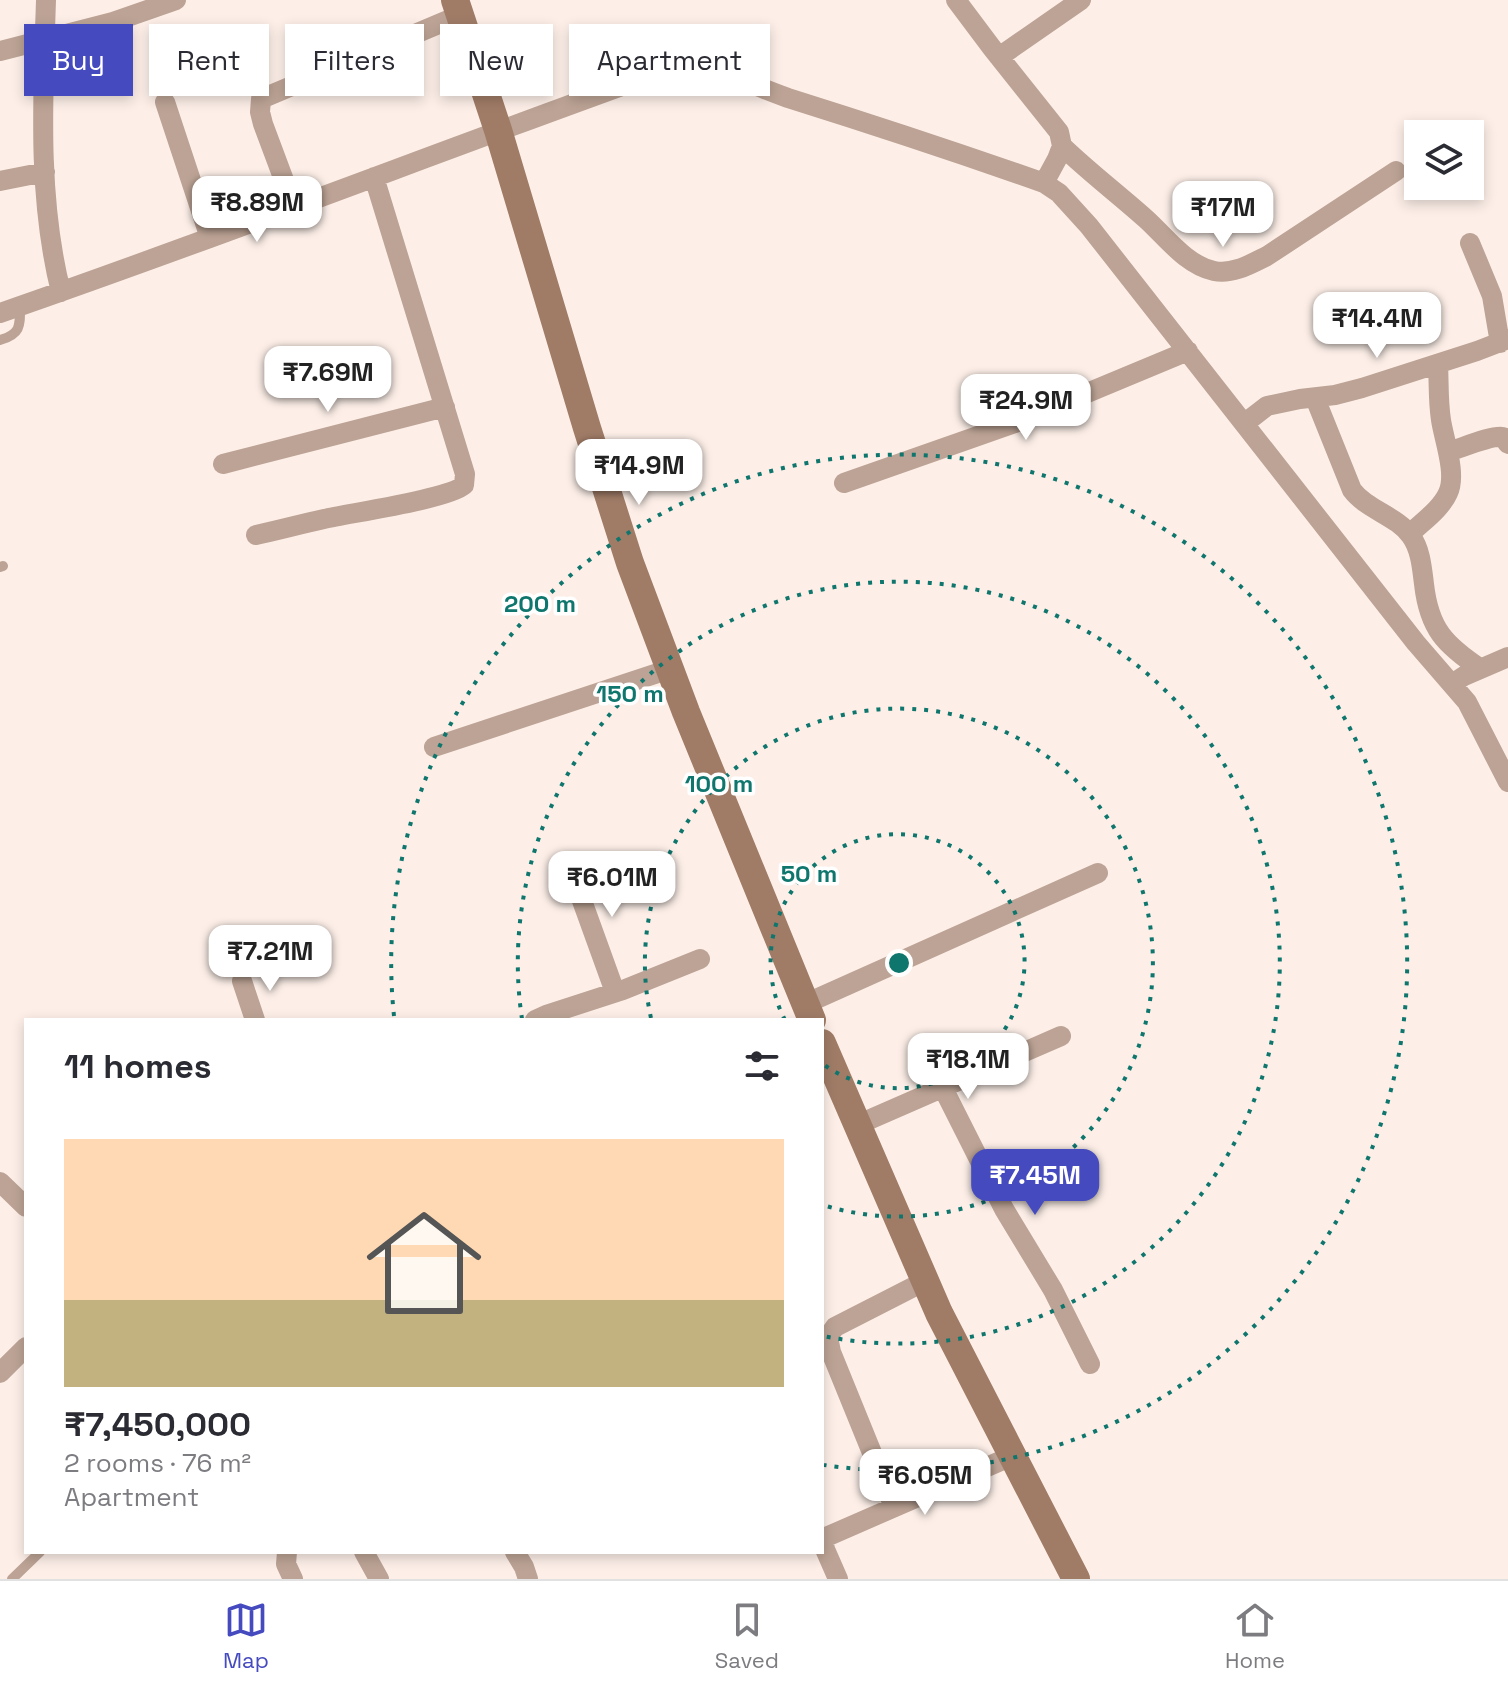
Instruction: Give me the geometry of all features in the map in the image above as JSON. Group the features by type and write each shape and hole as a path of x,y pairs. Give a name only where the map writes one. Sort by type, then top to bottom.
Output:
{"main road":[{"path":"457,8 498,130 625,548 806,1015"},
{"path":"824,1048 939,1313 1076,1579"}],"street":[{"path":"45,24 46,0"},
{"path":"105,24 176,0"},
{"path":"956,0 1059,132 1062,146 1044,183"},
{"path":"999,57 1081,0"},
{"path":"294,207 263,124 261,99 457,8"},
{"path":"0,51 24,45"},
{"path":"0,313 666,70 699,67 940,146 1044,183 1059,193 1188,351 1252,417 1416,643 1463,678"},
{"path":"44,96 45,172 52,249 61,292"},
{"path":"165,102 210,238"},
{"path":"1062,146 1181,253 1218,272 1231,271 1267,256 1396,171"},
{"path":"0,181 45,172"},
{"path":"256,535 435,497 459,490 464,485 465,474 374,177"},
{"path":"1252,417 1283,402 1362,388 1504,341 1492,296 1470,243"},
{"path":"844,483 1015,423 1188,351"},
{"path":"1410,534 1449,492 1451,475 1441,419 1438,364"},
{"path":"1315,398 1352,490 1361,500 1410,534 1421,564 1427,602 1439,633 1450,647 1463,678 1467,702 1508,782"},
{"path":"223,464 445,407"},
{"path":"1448,452 1495,436 1503,437 1508,444"},
{"path":"1463,678 1508,657"},
{"path":"434,747 670,669"},
{"path":"568,862 615,992"},
{"path":"806,1015 1098,873"},
{"path":"541,1018 700,959"},
{"path":"242,981 254,1018"},
{"path":"857,1125 1061,1036"},
{"path":"943,1088 1004,1209 1053,1290 1090,1364"},
{"path":"0,1182 24,1205"},
{"path":"894,1507 831,1352 828,1337 835,1327 925,1281"},
{"path":"0,1373 24,1349"},
{"path":"838,1579 824,1547 826,1537 1012,1456"},
{"path":"287,1554 286,1564 293,1579"},
{"path":"365,1554 379,1579"},
{"path":"516,1554 528,1579"}],"lane":[{"path":"0,340 16,333 20,324 20,306"},
{"path":"12,1579 38,1554"}]}
